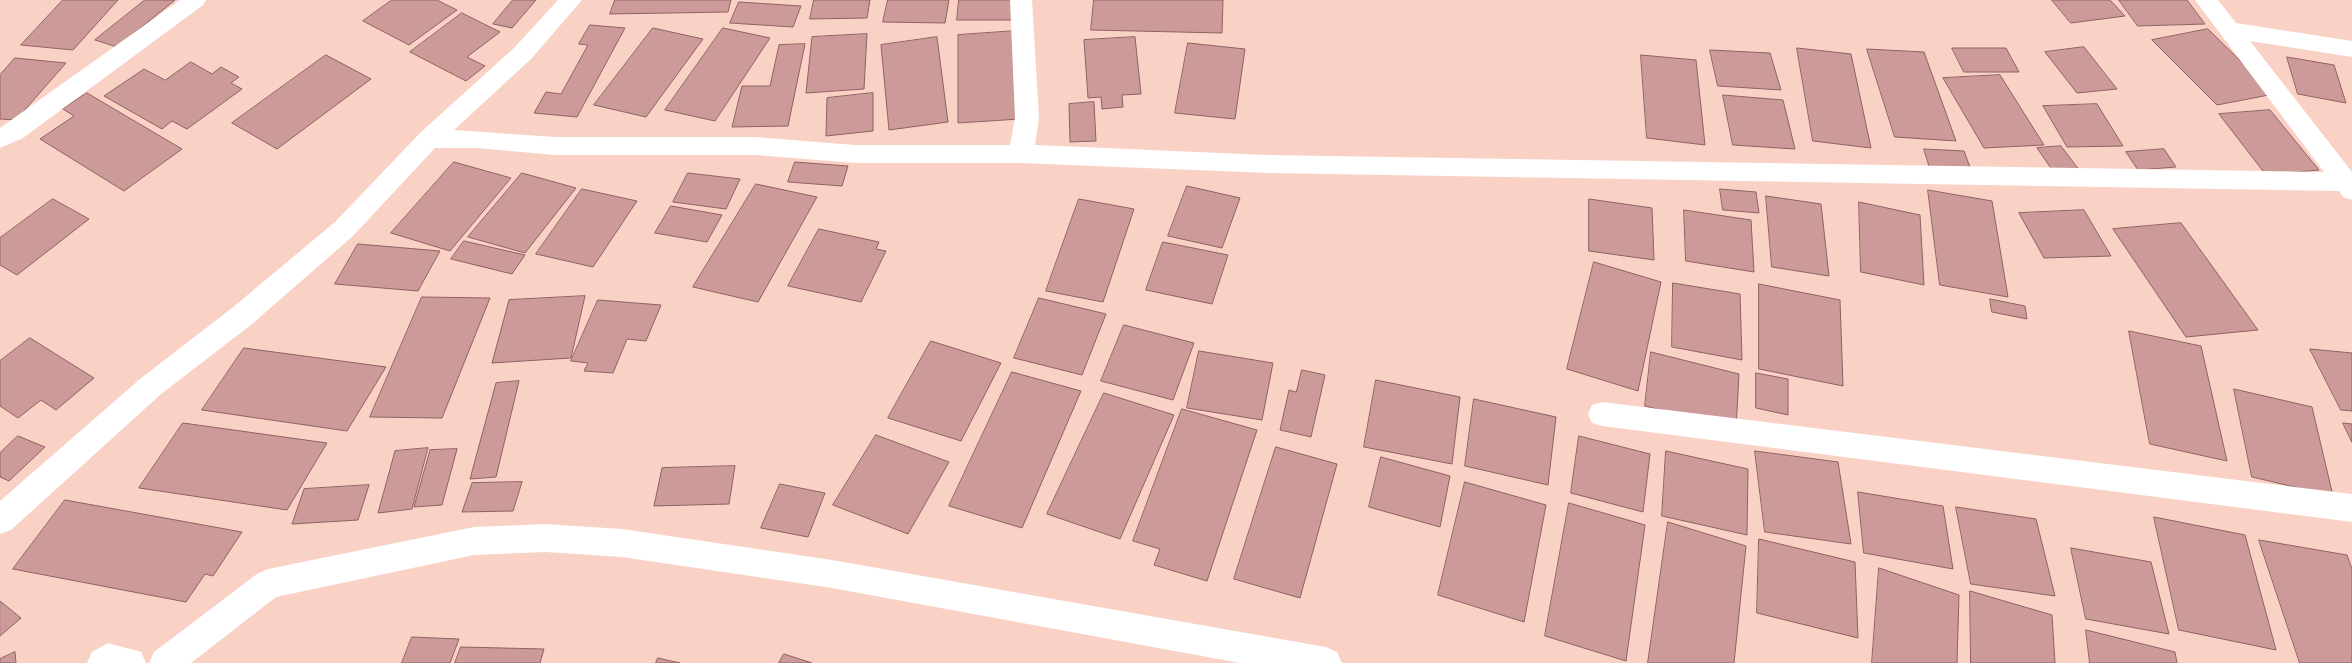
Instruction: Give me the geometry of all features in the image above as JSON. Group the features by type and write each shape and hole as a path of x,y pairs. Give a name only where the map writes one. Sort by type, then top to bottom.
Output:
{"street":[{"path":"0,139 14,132 195,0"},
{"path":"0,520 150,387 242,316 344,230 430,139 523,53 571,0"},
{"path":"1021,154 1027,118 1022,0"},
{"path":"2206,0 2349,186"},
{"path":"2230,30 2352,49"},
{"path":"430,139 477,138 555,146 755,146 855,154 1021,154 1268,164 2349,186"},
{"path":"1602,414 2352,508"},
{"path":"165,663 268,584 474,541 545,538 622,543 832,574 1326,663"},
{"path":"103,663 108,660 130,663"}],"building":[{"path":"63,0 118,0 73,50 21,45"},
{"path":"145,0 175,0 117,47 95,40"},
{"path":"392,0 437,0 457,10 409,45 363,21"},
{"path":"513,0 536,0 512,28 493,24"},
{"path":"615,0 731,0 728,12 610,14"},
{"path":"814,0 870,0 867,18 810,19"},
{"path":"888,0 949,0 945,23 883,22"},
{"path":"959,0 1014,0 1012,20 957,20"},
{"path":"1094,0 1223,0 1222,33 1091,30"},
{"path":"2052,0 2110,0 2125,16 2071,23"},
{"path":"2119,0 2187,0 2205,24 2138,26"},
{"path":"739,2 801,6 793,27 730,23"},
{"path":"462,13 500,32 467,57 485,66 466,81 410,52"},
{"path":"590,25 625,28 577,117 534,113 546,92 561,94 588,45 579,44"},
{"path":"653,28 703,39 646,117 594,105"},
{"path":"723,28 770,38 715,121 665,110"},
{"path":"2208,29 2274,94 2217,105 2152,40"},
{"path":"1016,31 1020,119 958,123 958,35"},
{"path":"867,34 864,89 806,93 812,37"},
{"path":"937,37 948,122 889,130 881,45"},
{"path":"1135,37 1141,94 1122,95 1123,107 1102,109 1101,97 1088,98 1084,40"},
{"path":"1188,43 1245,49 1235,119 1175,113"},
{"path":"805,44 788,126 732,127 742,86 770,86 779,45"},
{"path":"2084,47 2117,89 2077,93 2045,52"},
{"path":"1797,48 1851,54 1871,148 1813,141"},
{"path":"1952,48 2006,48 2019,72 1964,72"},
{"path":"1867,49 1924,52 1956,141 1895,137"},
{"path":"1710,50 1770,53 1781,90 1718,86"},
{"path":"326,55 371,79 277,149 232,123"},
{"path":"1641,55 1696,60 1705,145 1647,138"},
{"path":"2287,57 2334,65 2346,103 2298,94"},
{"path":"15,58 66,63 16,120 0,119 0,75"},
{"path":"191,62 212,74 221,67 239,77 231,83 242,89 187,129 172,121 162,129 104,96 144,69 165,80"},
{"path":"2000,75 2044,145 1984,148 1943,78"},
{"path":"87,93 182,149 124,191 40,139 74,116 63,109"},
{"path":"873,93 873,131 826,136 827,98"},
{"path":"1723,95 1783,100 1795,149 1733,145"},
{"path":"1094,102 1096,141 1070,142 1069,104"},
{"path":"2097,104 2123,146 2067,147 2043,106"},
{"path":"2270,110 2319,170 2266,175 2219,114"},
{"path":"2061,146 2080,171 2055,174 2037,148"},
{"path":"1924,149 1964,151 1971,170 1930,168"},
{"path":"2164,149 2176,167 2138,170 2126,152"},
{"path":"454,162 511,178 450,251 391,233"},
{"path":"795,162 848,166 842,186 788,182"},
{"path":"522,173 576,188 525,253 468,237"},
{"path":"688,173 740,179 726,209 673,202"},
{"path":"756,184 817,197 758,302 693,287"},
{"path":"1187,186 1240,198 1222,248 1168,236"},
{"path":"582,189 637,201 593,267 536,254"},
{"path":"1720,189 1756,192 1759,213 1723,210"},
{"path":"1928,190 1992,201 2008,297 1940,285"},
{"path":"1766,196 1821,204 1829,276 1772,267"},
{"path":"53,199 89,219 17,275 0,265 0,238"},
{"path":"1079,199 1134,209 1103,302 1046,291"},
{"path":"1589,199 1652,208 1654,260 1589,251"},
{"path":"1859,202 1920,215 1924,285 1861,272"},
{"path":"671,206 722,215 707,242 655,233"},
{"path":"1684,210 1751,220 1754,272 1686,261"},
{"path":"2084,210 2111,256 2044,258 2019,213"},
{"path":"2181,223 2258,330 2186,337 2113,229"},
{"path":"819,229 879,242 876,249 886,251 861,302 788,286"},
{"path":"464,241 525,255 512,274 451,259"},
{"path":"1163,242 1228,255 1212,304 1146,290"},
{"path":"358,244 440,251 418,291 335,284"},
{"path":"1594,262 1661,282 1638,391 1567,369"},
{"path":"1673,283 1740,294 1742,360 1672,347"},
{"path":"1759,284 1840,300 1843,386 1759,369"},
{"path":"585,296 571,358 492,363 509,300"},
{"path":"422,297 490,298 442,418 370,417"},
{"path":"1039,298 1106,314 1082,375 1014,358"},
{"path":"1990,299 2025,306 2027,319 1992,312"},
{"path":"598,300 661,305 646,341 627,339 613,373 584,371 588,363 571,361"},
{"path":"1124,325 1194,343 1173,400 1101,381"},
{"path":"2129,331 2201,346 2227,461 2150,444"},
{"path":"30,338 94,378 56,410 41,400 18,418 0,406 0,361"},
{"path":"931,341 1001,363 961,441 888,418"},
{"path":"244,348 386,367 347,431 202,410"},
{"path":"2310,349 2352,353 2352,411 2341,410"},
{"path":"1199,351 1273,363 1262,420 1187,408"},
{"path":"1651,352 1739,374 1736,429 1645,406"},
{"path":"1302,370 1325,375 1311,437 1280,430 1289,390 1296,392"},
{"path":"1012,372 1081,391 1022,528 949,506"},
{"path":"1756,373 1788,379 1788,415 1756,408"},
{"path":"1376,380 1460,397 1452,464 1364,447"},
{"path":"519,381 496,477 470,479 496,383"},
{"path":"2234,389 2312,407 2333,496 2252,477"},
{"path":"1104,393 1174,415 1120,539 1047,514"},
{"path":"1474,399 1556,417 1548,485 1465,466"},
{"path":"1182,409 1257,430 1207,581 1154,565 1160,549 1133,541"},
{"path":"183,423 327,443 287,510 139,488"},
{"path":"2343,423 2352,424 2352,442"},
{"path":"876,435 949,462 908,534 833,505"},
{"path":"18,436 45,447 9,481 0,477 0,453"},
{"path":"1579,436 1650,454 1643,512 1571,493"},
{"path":"1276,447 1337,464 1300,598 1234,579"},
{"path":"428,448 412,509 378,513 395,451"},
{"path":"457,449 442,505 414,507 430,450"},
{"path":"1666,451 1748,469 1747,535 1662,516"},
{"path":"1755,451 1838,462 1851,544 1765,532"},
{"path":"1381,457 1450,476 1440,527 1369,507"},
{"path":"735,466 729,504 654,506 662,468"},
{"path":"522,482 513,511 462,512 472,483"},
{"path":"1465,482 1546,505 1524,622 1438,595"},
{"path":"780,484 825,493 808,537 761,528"},
{"path":"369,485 358,520 292,524 304,489"},
{"path":"1858,492 1943,506 1953,569 1864,553"},
{"path":"65,500 242,532 213,576 205,574 186,602 13,569"},
{"path":"1569,503 1645,525 1626,661 1545,636"},
{"path":"1956,507 2036,519 2055,596 1971,584"},
{"path":"2154,517 2245,535 2276,650 2179,630"},
{"path":"1668,522 1746,546 1734,663 1648,663"},
{"path":"1759,539 1855,562 1858,638 1757,613"},
{"path":"2259,540 2347,555 2352,569 2352,663 2300,663"},
{"path":"2071,548 2151,562 2169,634 2086,619"},
{"path":"1879,568 1959,595 1957,663 1872,663"},
{"path":"1970,591 2052,615 2055,663 1971,663"},
{"path":"0,601 21,618 0,636"},
{"path":"2086,630 2175,652 2177,663 2090,663"},
{"path":"412,637 459,639 450,663 402,663"},
{"path":"461,647 544,649 540,663 455,663"},
{"path":"15,652 16,663 0,663 0,659"},
{"path":"784,654 812,663 779,663"},
{"path":"658,658 680,663 656,663"}]}
